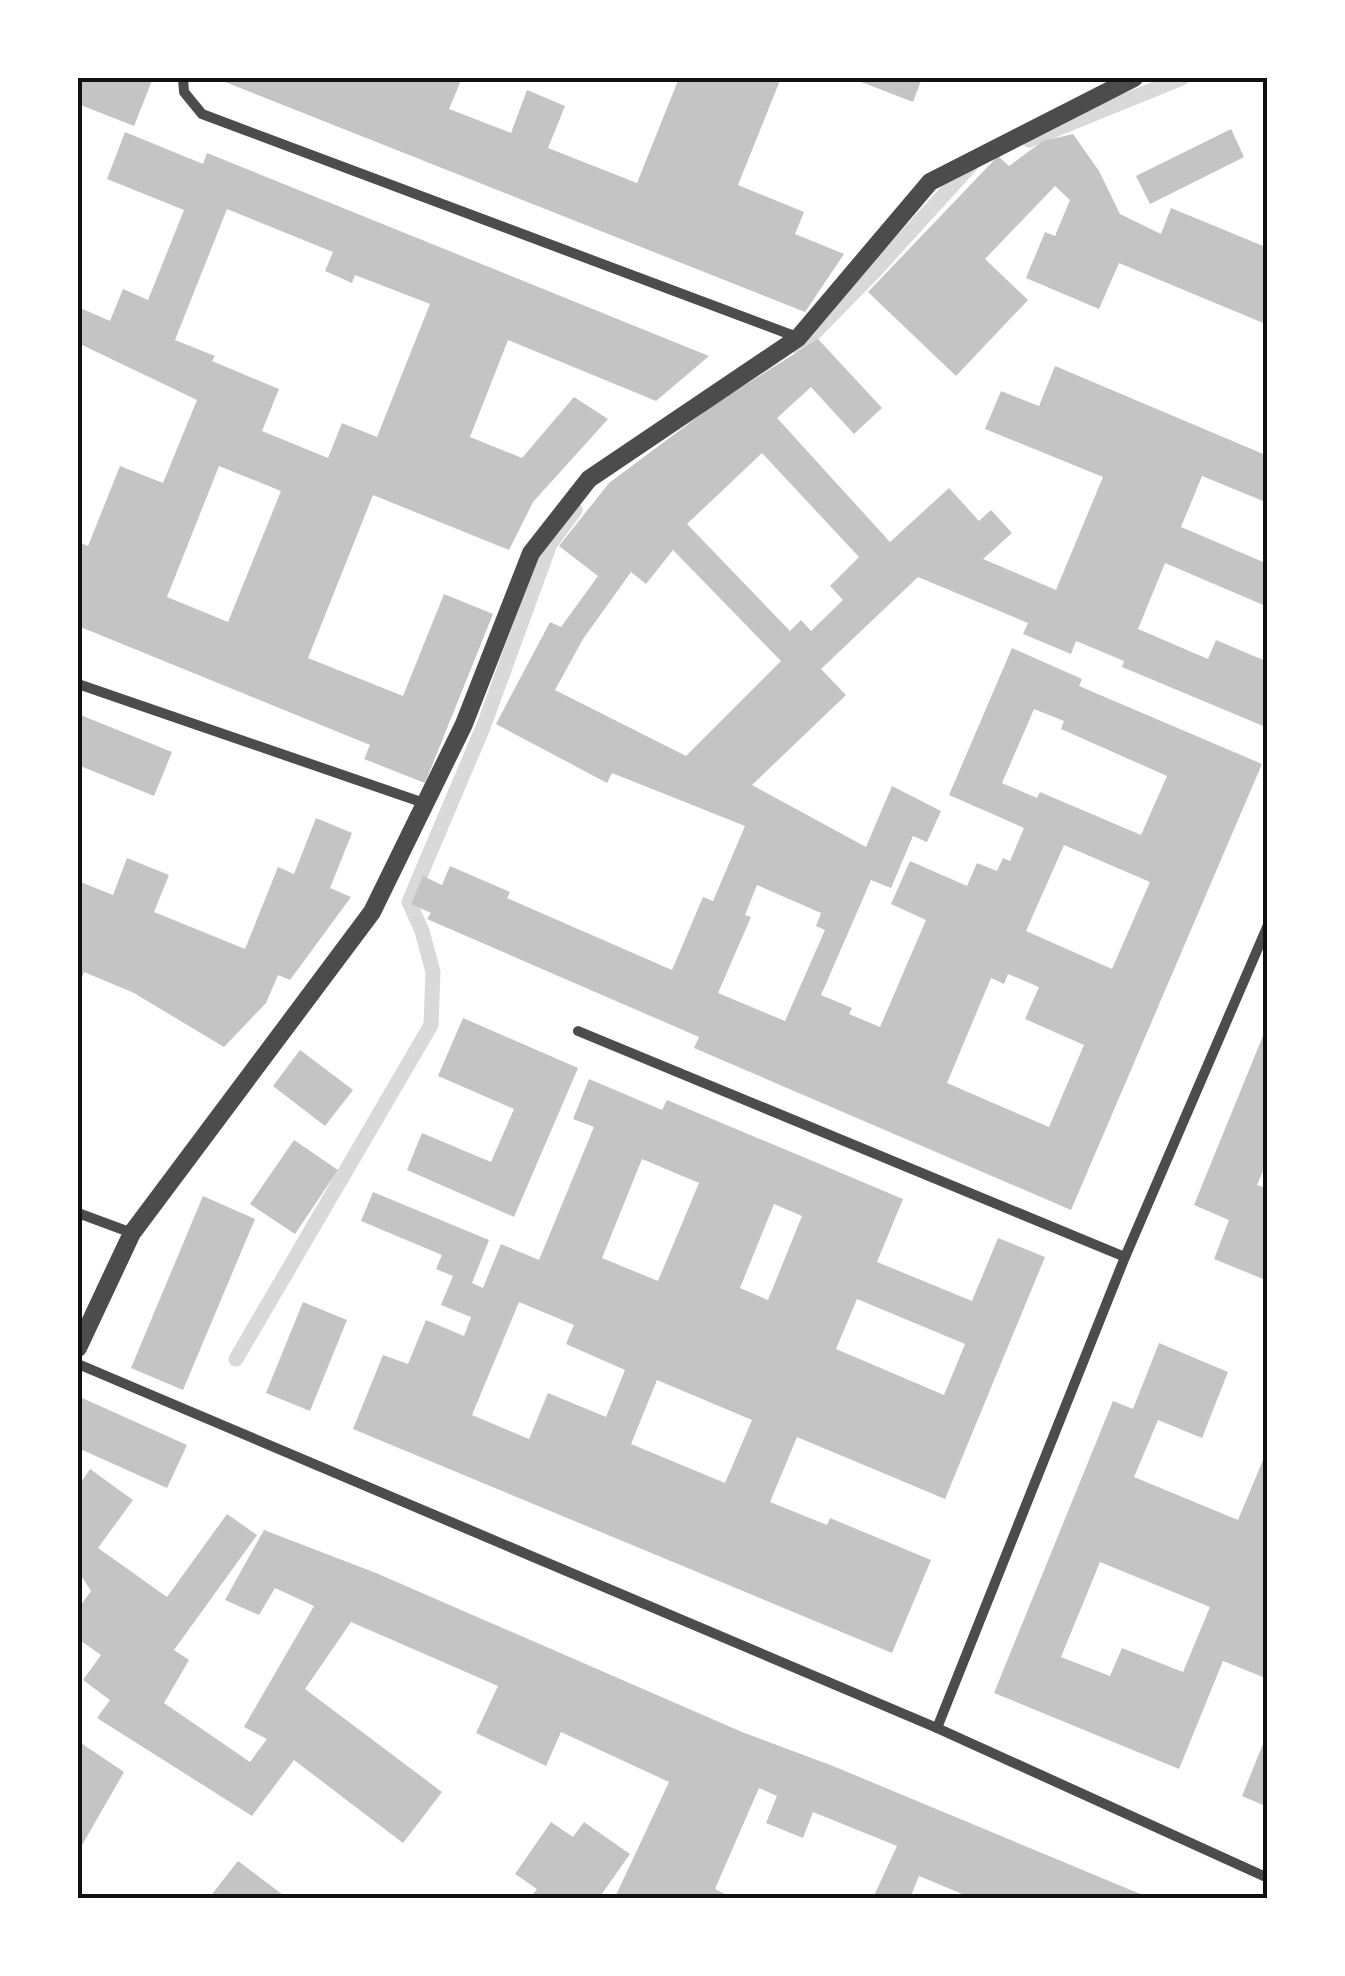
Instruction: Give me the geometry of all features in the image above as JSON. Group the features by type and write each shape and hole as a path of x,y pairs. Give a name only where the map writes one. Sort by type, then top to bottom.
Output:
{"street":[{"path":"183,78 184,92 202,114 798,338"},
{"path":"78,1348 132,1233 372,912 464,724 530,552 588,479 798,338 930,182 1134,78"},
{"path":"78,684 424,803"},
{"path":"937,1728 1126,1257 1268,925"},
{"path":"578,1031 1126,1257"},
{"path":"78,1213 132,1233"},
{"path":"78,1364 937,1728 1268,1878"}],"building":[{"path":"78,78 153,78 134,126 78,104"},
{"path":"215,78 462,78 449,109 511,133 527,90 565,106 548,148 637,183 679,78 781,78 738,185 804,212 795,234 844,254 805,312"},
{"path":"851,78 922,78 913,102"},
{"path":"1231,129 1244,157 1150,204 1136,176"},
{"path":"125,132 203,164 207,153 709,356 656,401 508,340 470,437 522,458 574,397 608,419 533,502 509,550 373,495 308,658 403,696 444,594 493,614 425,783 364,759 370,745 78,626 78,542 88,546 120,466 163,483 197,400 78,343 78,307 110,321 123,289 148,300 184,210 107,179","holes":["227,209 333,252 325,271 352,283 355,275 430,304 377,437 342,423 328,458 262,431 279,389 212,361 215,356 175,340","219,466 281,491 228,622 167,597"]},
{"path":"1073,134 1099,171 1120,214 1161,234 1171,208 1268,248 1268,325 1119,263 1099,309 1026,278 1045,232 1055,236 1070,200 1055,186 985,259 1028,300 956,376 868,292 998,156 1009,166 1043,141"},
{"path":"818,339 882,408 854,434 811,387 777,418 890,542 949,488 979,521 991,510 1012,533 983,559 1056,590 1103,477 985,429 1001,391 1039,406 1055,366 1268,456 1268,503 1202,476 1181,527 1268,564 1268,607 1165,563 1138,629 1208,659 1216,640 1268,662 1268,728 1122,667 1124,661 1076,641 1071,654 1023,634 1028,623 918,577 821,669 846,695 752,785 866,847 892,786 941,811 927,842 913,836 891,888 871,880 821,995 852,1008 849,1014 880,1027 926,920 891,904 910,861 967,886 977,863 997,871 1003,858 1010,861 1024,828 949,795 1012,648 1082,679 1079,686 1262,764 1071,1210 694,1048 699,1037 427,919 431,913 411,904 423,876 442,885 450,866 510,892 507,898 672,970 703,897 713,901 745,826 612,773 607,783 496,724 550,622 561,627 598,576 559,546 609,483 715,404","holes":["762,453 859,557 830,586 843,600 811,631 801,620 790,631 687,524","673,550 781,661 686,756 555,690 583,639 631,572 646,584","1034,709 1064,721 1061,729 1167,776 1141,835 1040,792 1037,798 1002,783","1064,845 1150,882 1112,969 1026,931","757,885 821,913 816,926 825,930 785,1021 718,993 751,917 745,915","1008,974 1039,987 1025,1019 1084,1045 1049,1127 947,1083 991,978 1004,984"]},
{"path":"78,714 172,752 154,796 78,765"},
{"path":"316,818 352,833 330,888 351,897 290,980 278,975 266,1003 224,1047 134,993 84,972 78,987 78,881 113,895 127,858 169,875 154,912 245,949 278,867 294,874"},
{"path":"463,1018 578,1068 514,1217 407,1170 422,1133 491,1162 514,1109 438,1076"},
{"path":"1267,1026 1268,1159 1257,1185 1268,1189 1268,1281 1214,1259 1229,1220 1194,1205"},
{"path":"300,1050 353,1090 325,1126 273,1086"},
{"path":"589,1079 662,1110 667,1100 903,1199 877,1262 972,1301 998,1238 1045,1257 945,1499 797,1437 770,1502 827,1525 830,1518 931,1560 892,1653 353,1429 383,1355 408,1364 426,1320 464,1336 471,1317 441,1305 453,1276 436,1269 442,1255 361,1221 373,1192 489,1240 472,1283 483,1288 501,1244 539,1260 594,1127 573,1119","holes":["642,1159 699,1183 658,1281 602,1258","774,1204 802,1216 768,1300 740,1288","857,1299 965,1344 944,1395 836,1349","519,1302 574,1325 566,1344 625,1370 606,1417 548,1393 529,1439 472,1415","657,1380 752,1420 725,1483 631,1444"]},
{"path":"294,1140 338,1170 295,1234 250,1204"},
{"path":"203,1196 255,1219 183,1390 131,1368"},
{"path":"303,1302 347,1320 310,1411 266,1393"},
{"path":"1159,1343 1228,1372 1202,1438 1158,1420 1134,1477 1238,1520 1268,1448 1268,1679 1223,1661 1179,1769 994,1693 1113,1401 1133,1409","holes":["1100,1562 1210,1607 1183,1672 1122,1648 1110,1676 1061,1657"]},
{"path":"82,1398 187,1445 167,1488 78,1448 78,1407"},
{"path":"90,1469 133,1500 98,1548 167,1597 227,1514 257,1535 174,1650 189,1660 164,1703 250,1762 267,1739 244,1727 314,1606 275,1588 259,1615 225,1600 264,1530 376,1573 742,1732 1150,1898 972,1898 919,1876 910,1898 873,1898 897,1846 813,1812 803,1838 766,1823 777,1796 759,1788 715,1889 733,1898 624,1898 616,1895 669,1782 561,1732 546,1766 476,1733 498,1686 351,1622 305,1689 442,1792 403,1843 294,1760 252,1816 97,1718 110,1700 83,1680 101,1655 78,1639 78,1609 91,1591 78,1571 78,1487"},
{"path":"1268,1734 1268,1807 1242,1796"},
{"path":"78,1741 124,1772 78,1852"},
{"path":"551,1822 573,1837 584,1822 630,1854 599,1898 530,1898 537,1889 515,1874"},
{"path":"238,1861 287,1898 209,1898"}],"waterway":[{"path":"1029,140 1182,78"},
{"path":"797,346 873,273 971,165"},
{"path":"236,1359 431,1025 433,972 409,902 484,725 550,544 575,510"}]}
